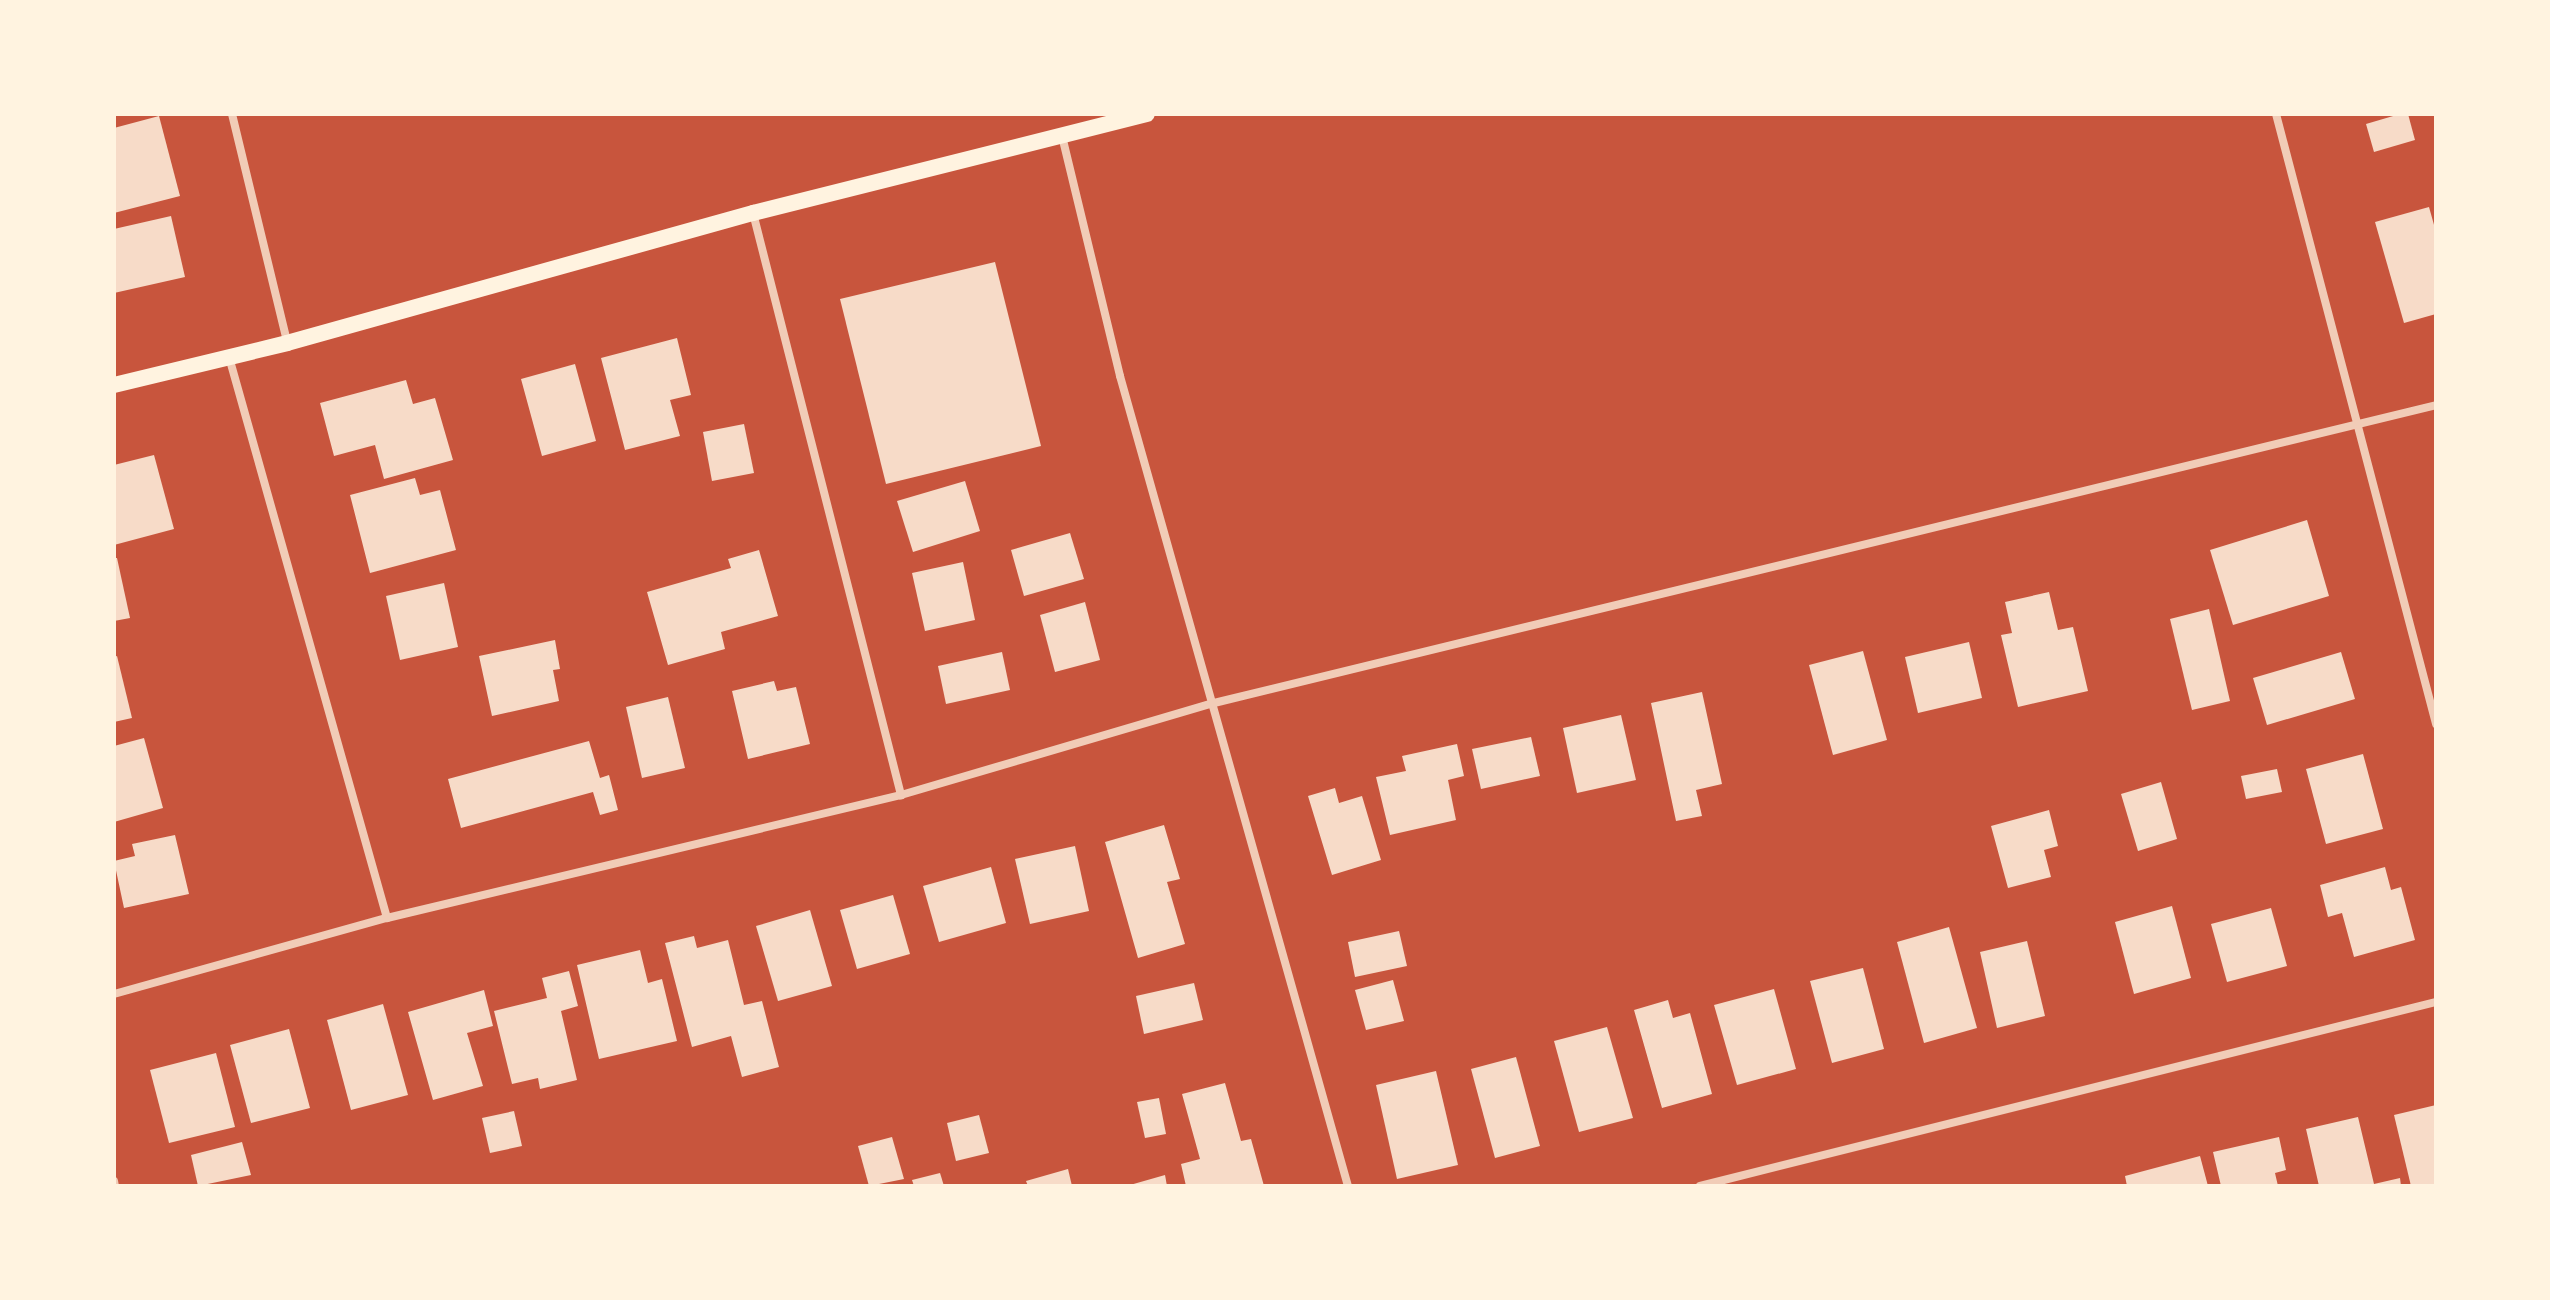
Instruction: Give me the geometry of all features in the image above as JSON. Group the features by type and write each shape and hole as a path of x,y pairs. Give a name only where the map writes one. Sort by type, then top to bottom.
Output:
{"main road":[{"path":"114,385 287,343 753,213 1147,114"}],"street":[{"path":"232,114 287,343"},
{"path":"2276,114 2436,724"},
{"path":"1062,136 1120,376 1348,1186"},
{"path":"753,213 901,795"},
{"path":"229,357 387,918"},
{"path":"114,994 387,918 901,795 1214,703 2436,405"},
{"path":"1700,1186 2436,1002"}],"building":[{"path":"2408,114 2415,140 2374,152 2366,124"},
{"path":"159,116 180,196 114,213 114,128"},
{"path":"2429,207 2436,232 2436,314 2404,323 2375,222"},
{"path":"171,216 185,277 114,293 114,229"},
{"path":"995,262 1041,446 886,484 840,299"},
{"path":"677,338 691,395 670,400 680,436 625,450 601,358"},
{"path":"575,364 596,441 542,456 521,379"},
{"path":"406,380 413,404 435,398 453,460 384,479 375,445 334,456 320,403"},
{"path":"744,424 754,473 712,481 703,432"},
{"path":"154,455 174,529 114,545 114,465"},
{"path":"415,478 420,495 440,490 456,550 370,573 350,495"},
{"path":"965,481 980,531 913,552 897,501"},
{"path":"2307,520 2329,596 2233,625 2210,550"},
{"path":"1070,533 1084,579 1024,596 1011,550"},
{"path":"759,550 778,616 721,632 725,649 668,665 647,592 731,568 728,559"},
{"path":"114,558 117,558 130,618 114,621"},
{"path":"963,562 975,620 925,631 912,573"},
{"path":"444,583 458,647 400,660 386,596"},
{"path":"2049,592 2058,630 2073,627 2088,691 2018,707 2001,635 2012,633 2005,602"},
{"path":"1085,602 1100,660 1055,672 1040,615"},
{"path":"2209,609 2230,701 2192,710 2170,619"},
{"path":"555,640 560,669 553,670 559,701 492,716 479,656"},
{"path":"1969,642 1982,698 1918,713 1905,657"},
{"path":"1863,651 1887,740 1833,755 1809,665"},
{"path":"1002,652 1010,690 946,704 938,666"},
{"path":"2341,652 2355,699 2267,725 2253,678"},
{"path":"117,656 132,718 114,722 114,657"},
{"path":"774,681 777,691 796,687 810,744 748,759 732,691"},
{"path":"1702,692 1722,784 1696,790 1702,816 1676,821 1651,703"},
{"path":"668,697 685,768 642,778 626,707"},
{"path":"1621,715 1636,780 1577,793 1563,728"},
{"path":"1531,737 1540,776 1481,789 1472,749"},
{"path":"144,738 163,808 114,822 114,746"},
{"path":"589,741 600,778 609,775 618,810 600,815 593,792 461,828 448,779"},
{"path":"1457,744 1464,776 1448,780 1456,820 1390,835 1376,777 1406,771 1402,756"},
{"path":"2363,754 2383,829 2326,844 2306,769"},
{"path":"2277,769 2282,792 2246,799 2241,776"},
{"path":"2161,782 2177,839 2138,851 2121,794"},
{"path":"1335,788 1339,803 1362,796 1381,860 1332,875 1308,796"},
{"path":"2049,810 2058,846 2044,850 2051,877 2008,888 1991,826"},
{"path":"1164,825 1180,879 1167,882 1185,944 1138,958 1105,842"},
{"path":"175,835 189,894 124,908 114,861 135,856 132,844"},
{"path":"1075,846 1089,911 1030,924 1015,859"},
{"path":"991,867 1006,923 939,942 923,886"},
{"path":"2385,867 2391,890 2401,887 2415,940 2354,957 2342,913 2328,917 2320,885"},
{"path":"893,895 910,954 857,969 840,910"},
{"path":"2172,906 2191,978 2134,994 2115,922"},
{"path":"2271,908 2287,966 2227,982 2211,924"},
{"path":"810,910 832,986 778,1001 756,926"},
{"path":"1949,927 1977,1028 1924,1043 1897,942"},
{"path":"1399,931 1407,966 1355,977 1348,942"},
{"path":"694,936 697,948 728,940 744,1005 762,1001 779,1067 742,1077 731,1036 692,1047 665,943"},
{"path":"2027,941 2045,1016 1997,1028 1980,952"},
{"path":"640,950 648,983 662,979 677,1041 599,1059 577,965"},
{"path":"1863,968 1884,1049 1832,1063 1810,981"},
{"path":"569,971 578,1006 561,1011 577,1080 540,1089 538,1078 512,1084 494,1011 547,998 542,978"},
{"path":"1393,980 1404,1021 1366,1030 1355,990"},
{"path":"1194,983 1203,1020 1144,1034 1136,996"},
{"path":"1774,989 1796,1069 1737,1085 1714,1005"},
{"path":"484,990 493,1026 467,1033 483,1086 433,1100 408,1012"},
{"path":"1668,1000 1673,1018 1690,1013 1712,1094 1662,1108 1634,1010"},
{"path":"383,1004 408,1095 351,1110 327,1020"},
{"path":"1607,1027 1633,1118 1579,1132 1554,1041"},
{"path":"289,1029 310,1108 251,1123 230,1045"},
{"path":"216,1053 235,1127 169,1143 150,1070"},
{"path":"1516,1057 1540,1146 1495,1158 1471,1069"},
{"path":"1436,1071 1458,1165 1397,1179 1376,1085"},
{"path":"1225,1083 1241,1141 1251,1139 1264,1186 1186,1186 1181,1164 1200,1159 1182,1094"},
{"path":"1159,1098 1166,1134 1145,1138 1137,1102"},
{"path":"2436,1105 2436,1186 2411,1186 2394,1115"},
{"path":"514,1111 522,1146 490,1153 482,1118"},
{"path":"979,1115 989,1153 956,1161 947,1123"},
{"path":"2358,1117 2374,1184 2400,1178 2401,1186 2319,1186 2306,1129"},
{"path":"892,1137 904,1179 869,1186 858,1146"},
{"path":"2279,1137 2286,1170 2275,1173 2278,1186 2221,1186 2213,1152"},
{"path":"242,1142 251,1175 198,1186 191,1155"},
{"path":"2200,1156 2208,1186 2127,1186 2125,1176"},
{"path":"1068,1169 1072,1186 1028,1186 1026,1181"},
{"path":"940,1173 944,1186 914,1186 912,1180"},
{"path":"1165,1175 1167,1186 1130,1186 1130,1185"}]}
